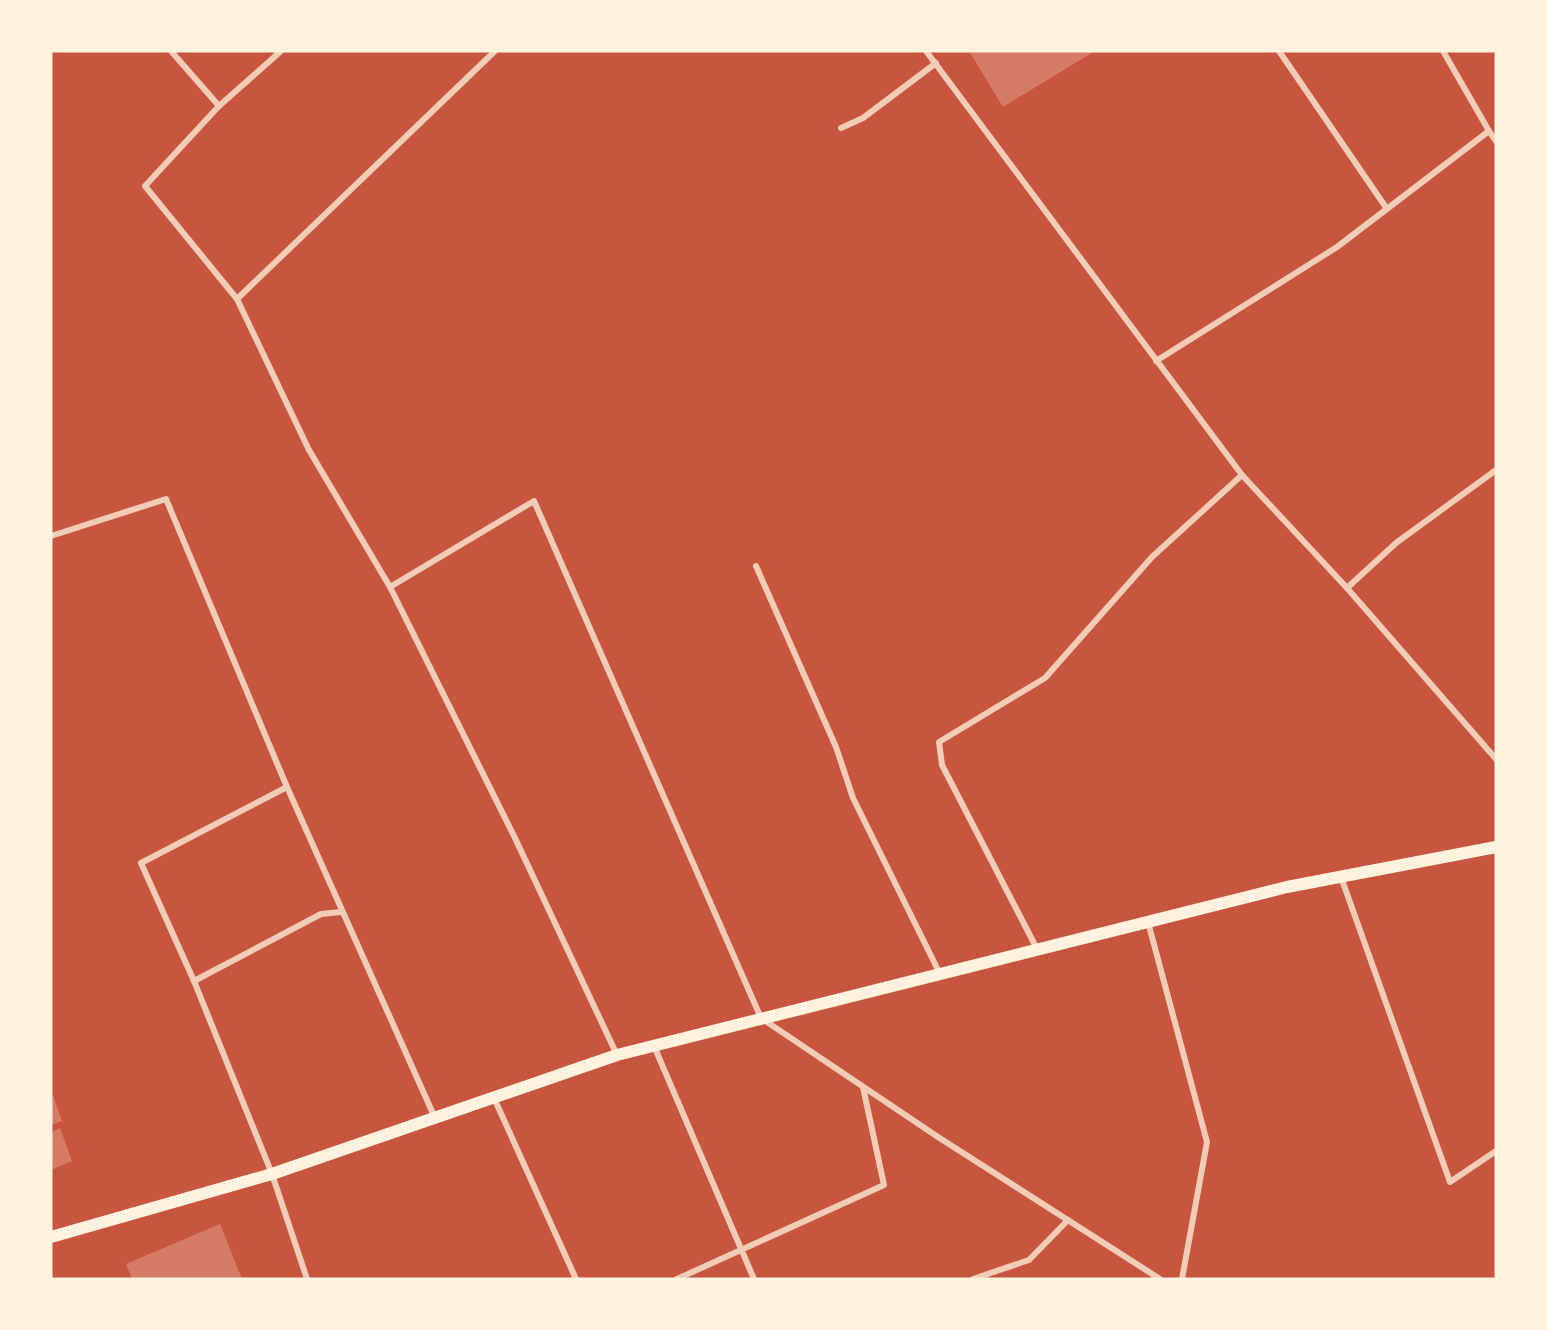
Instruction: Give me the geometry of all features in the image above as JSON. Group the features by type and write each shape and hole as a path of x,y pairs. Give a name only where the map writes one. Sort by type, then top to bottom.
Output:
{"main road":[{"path":"51,1237 272,1174 617,1054 1287,887 1496,847"}],"street":[{"path":"171,51 219,106"},
{"path":"281,51 219,106 145,186 237,299 309,450 390,587 515,838 617,1054"},
{"path":"237,299 495,51"},
{"path":"926,51 1242,475 1347,588 1496,759"},
{"path":"1279,51 1387,209"},
{"path":"1443,51 1496,141"},
{"path":"841,128 863,118 936,63"},
{"path":"1156,361 1337,247 1489,131"},
{"path":"1347,588 1396,543 1496,470"},
{"path":"1037,949 942,765 939,742 1045,678 1152,557 1242,475"},
{"path":"51,536 166,499 341,912 435,1118"},
{"path":"390,587 534,501 761,1018 1160,1279"},
{"path":"756,566 836,747 852,798 940,974"},
{"path":"287,787 141,863 194,981 272,1174 307,1279"},
{"path":"1340,876 1450,1182 1496,1151"},
{"path":"194,981 321,914 341,912"},
{"path":"1148,921 1207,1142 1182,1279"},
{"path":"654,1045 754,1279"},
{"path":"677,1279 884,1185 863,1086"},
{"path":"494,1097 576,1279"},
{"path":"973,1279 1029,1260 1068,1220"}],"building":[{"path":"969,51 1095,51 1003,107"},
{"path":"51,1090 62,1121 51,1125"},
{"path":"60,1128 72,1161 51,1170 51,1133"},
{"path":"220,1224 242,1279 132,1279 126,1264"}]}
